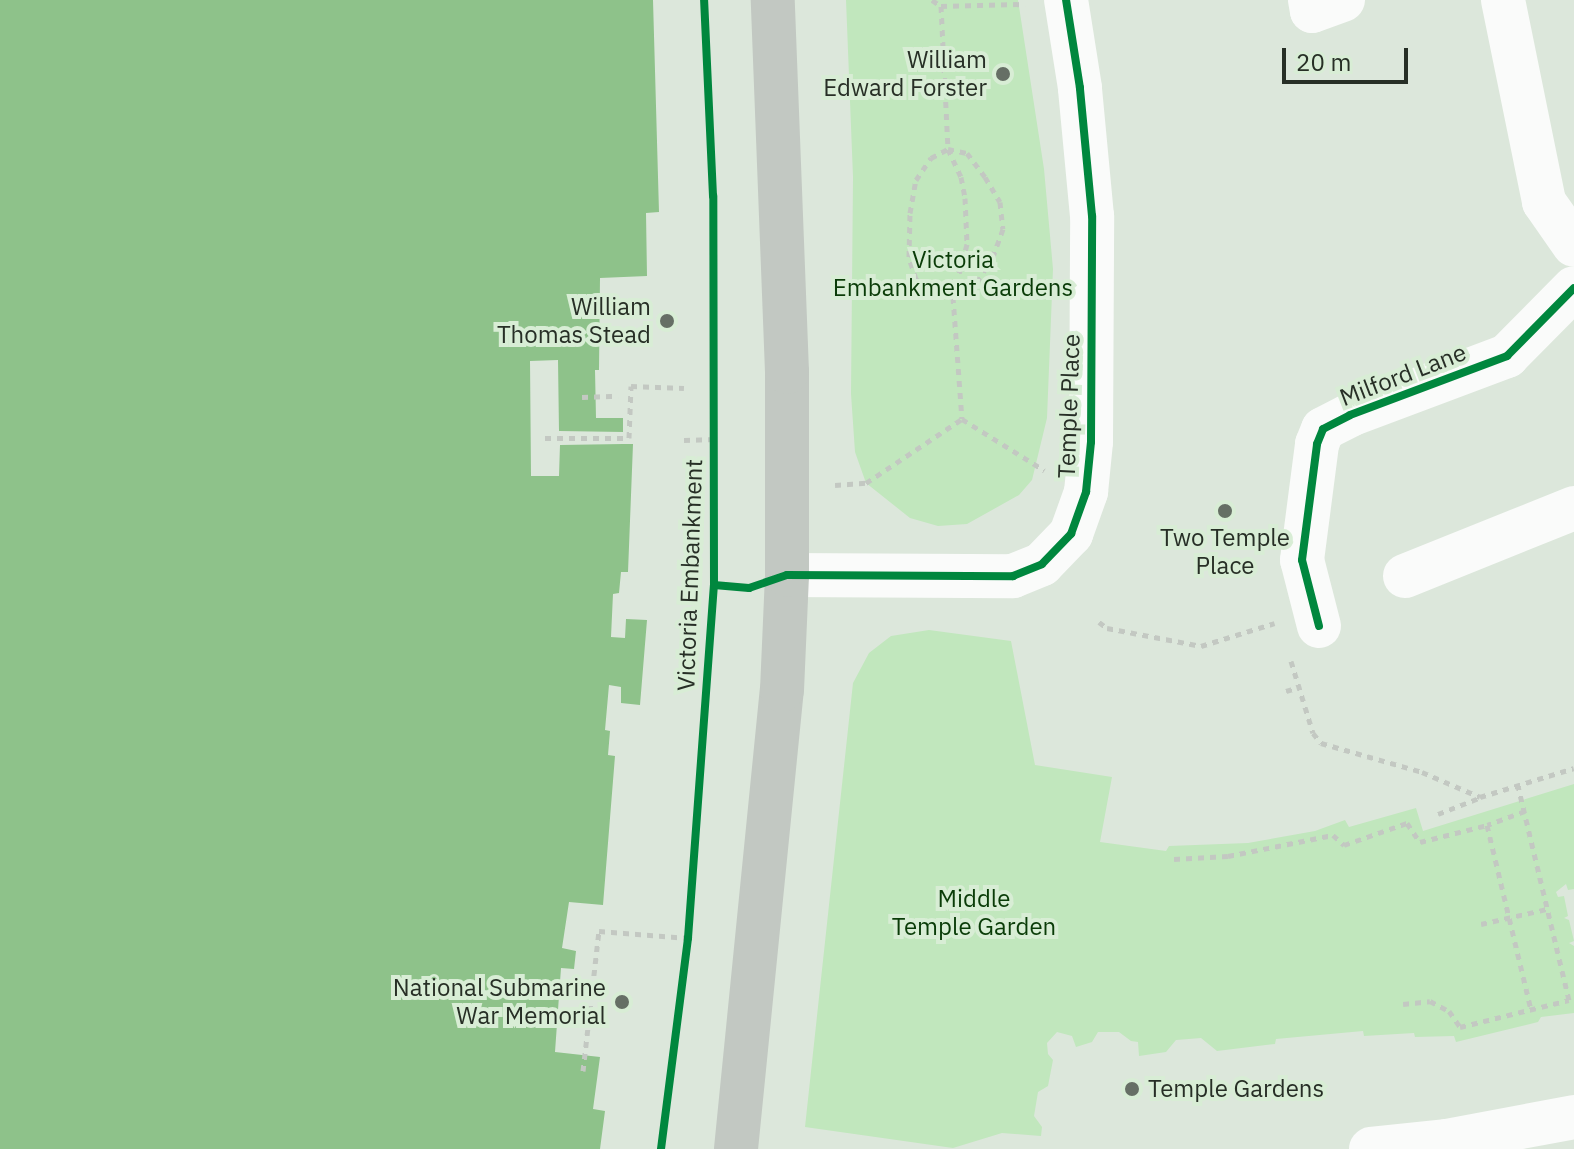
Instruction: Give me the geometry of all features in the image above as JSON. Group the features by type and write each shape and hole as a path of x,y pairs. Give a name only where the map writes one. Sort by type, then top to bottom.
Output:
{"main road":[{"path":"745,1148 782,690 787,575 787,372 773,0"}],"street":[{"name":"Temple Place","path":"787,575 1013,576 1042,564 1071,534 1086,492 1091,442 1092,216 1080,88 1066,0"},
{"path":"1310,0 1312,11 1343,0"},
{"path":"1503,0 1544,202 1574,245"},
{"name":"Milford Lane","path":"1292,633 1317,444 1323,429 1346,401 1507,356 1574,288"},
{"path":"1405,576 1574,508"},
{"path":"1371,1149 1446,1141 1574,1117"}],"path":[{"path":"932,0 941,6 1019,5"},
{"path":"941,6 948,149 961,177 967,244 953,297 962,419"},
{"path":"948,149 967,153 985,177 1000,202 1003,229 993,257 976,283 953,297 937,295 916,279 909,257 910,213 916,180 931,158 948,149"},
{"path":"545,438 629,438 631,386 684,388"},
{"path":"582,397 618,396"},
{"path":"962,419 1038,466"},
{"path":"835,485 866,483 962,419"},
{"path":"684,440 716,439"},
{"path":"1099,622 1107,628 1201,646 1292,633 1300,687 1313,733 1321,743 1422,772 1480,797"},
{"path":"1286,691 1300,687"},
{"path":"1438,814 1480,797 1574,768"},
{"path":"1403,1004 1430,1001 1449,1011 1460,1027 1569,1000 1518,786"},
{"path":"1174,859 1228,856 1333,835 1344,845 1407,823 1420,842 1487,825 1525,811"},
{"path":"1487,825 1531,1010"},
{"path":"1481,924 1547,909"},
{"path":"686,953 689,923"},
{"path":"583,1071 599,931 688,938"}],"green space":[{"name":"Victoria Embankment Gardens","path":"846,0 1018,0 1044,169 1053,269 1047,418 1032,480 1019,495 967,524 938,526 910,518 866,483 855,452 851,394 853,177"},
{"name":"Middle Temple Garden","path":"929,630 1011,641 1035,765 1112,777 1100,842 1166,851 1169,846 1248,843 1315,831 1345,820 1349,827 1416,808 1423,831 1574,784 1574,889 1568,890 1566,884 1556,892 1558,897 1564,896 1568,916 1564,918 1569,920 1574,941 1569,943 1574,946 1574,1013 1541,1017 1538,1022 1456,1042 1454,1036 1415,1037 1414,1033 1364,1036 1363,1031 1276,1039 1275,1044 1217,1051 1201,1038 1176,1040 1166,1052 1139,1056 1138,1042 1119,1032 1098,1032 1092,1042 1076,1047 1072,1036 1057,1032 1047,1043 1048,1054 1053,1060 1048,1086 1038,1092 1034,1116 1042,1127 1041,1136 1002,1133 953,1148 805,1127 853,683 869,653 891,636"}],"shaded area":[{"path":"0,0 653,0 659,212 646,213 647,276 600,278 599,370 595,370 596,418 623,418 623,444 633,444 628,572 621,572 619,593 613,594 611,637 625,638 626,619 647,620 640,705 621,703 621,687 609,685 605,730 610,731 608,755 615,756 603,905 569,902 562,948 576,951 574,969 561,968 555,1052 600,1057 593,1109 605,1111 600,1149 0,1149"}],"pier":[{"path":"558,360 559,431 624,432 623,444 560,445 559,476 531,476 530,361"}],"cycle path":[{"name":"Victoria Embankment","path":"661,1149 688,938 714,585 713,196 704,0"},
{"name":"Victoria Embankment","path":"714,585 749,588 787,575 1013,576 1042,564 1071,534 1086,492 1091,442 1092,216 1080,88 1066,0"},
{"path":"1319,626 1302,560 1317,444 1323,429 1350,415 1507,356 1574,288"}],"place":[{"name":"William Edward Forster","path":"1003,74"},
{"name":"William Thomas Stead","path":"667,321"},
{"name":"Two Temple Place","path":"1225,511"},
{"name":"National Submarine War Memorial","path":"622,1002"},
{"name":"Temple Gardens","path":"1132,1089"}]}
